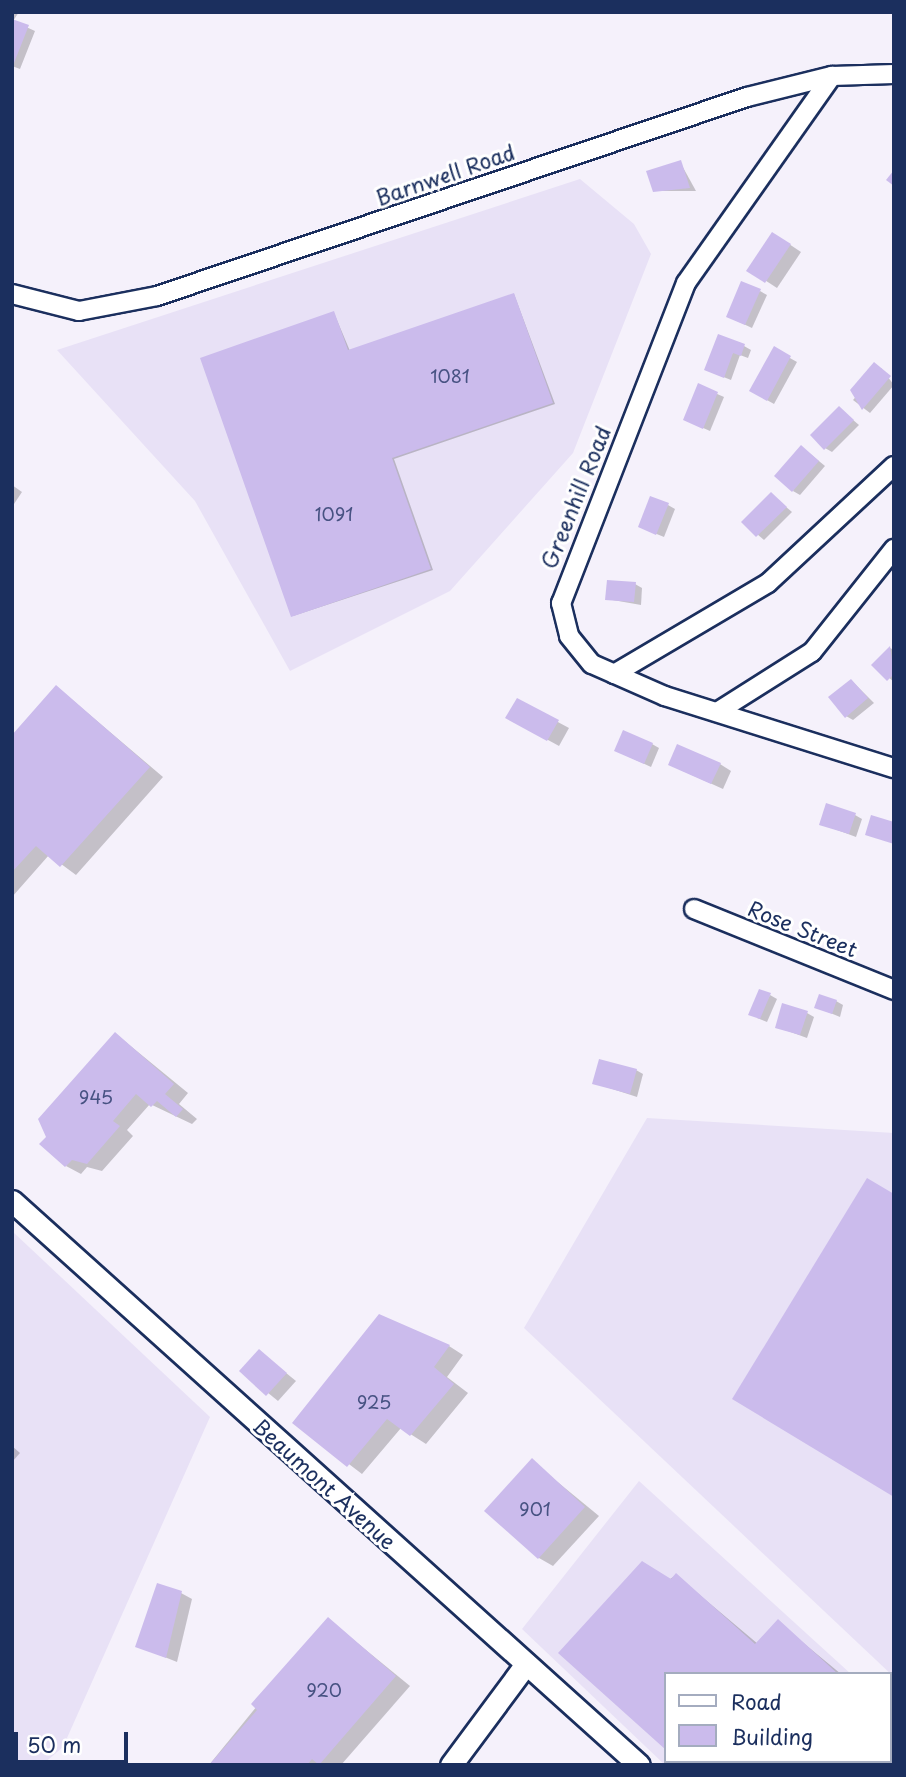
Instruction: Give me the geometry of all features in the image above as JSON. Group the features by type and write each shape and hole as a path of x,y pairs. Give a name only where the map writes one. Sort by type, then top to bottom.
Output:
{"street":[{"name":"Barnwell Road","path":"12,294 79,311 158,296 685,116 832,76 894,74"},
{"name":"Greenhill Road","path":"832,76 686,283 575,556 563,619 584,657 614,674 718,712 894,768"},
{"path":"614,674 768,583 894,466"},
{"path":"718,712 812,652 894,549"},
{"name":"Rose Street","path":"694,909 894,990"},
{"name":"Beaumont Avenue","path":"12,1201 639,1765"},
{"path":"451,1765 526,1664"}],"shaded area":[{"path":"580,179 634,224 651,254 573,453 450,591 290,671 195,501 57,350"},
{"path":"647,1118 894,1133 894,1677 892,1672 889,1672 524,1328"},
{"path":"12,1231 210,1417 63,1747 42,1765 12,1765"},
{"path":"639,1481 849,1672 664,1672 664,1763 892,1763 892,1737 894,1765 665,1765 522,1629"}],"building":[{"path":"12,19 29,25 12,68"},
{"path":"681,160 690,188 653,192 646,171"},
{"path":"894,170 894,186 886,180"},
{"path":"772,232 791,244 765,283 746,271"},
{"path":"741,281 761,289 745,325 726,317"},
{"path":"514,293 553,403 392,458 431,569 291,617 200,358 334,311 348,350"},
{"path":"718,334 745,344 741,356 733,353 724,378 704,370"},
{"path":"774,346 791,356 767,401 749,391"},
{"path":"874,362 891,376 862,410 850,390"},
{"path":"698,383 718,392 703,429 683,420"},
{"path":"839,406 854,420 824,450 810,435"},
{"path":"801,445 819,461 792,492 774,476"},
{"path":"771,492 787,507 756,537 741,522"},
{"path":"650,496 669,503 656,535 638,527"},
{"path":"607,580 636,582 634,602 605,600"},
{"path":"890,646 894,674 887,681 871,665"},
{"path":"851,679 868,698 845,718 828,697"},
{"path":"56,685 150,767 60,867 36,846 12,872 12,735"},
{"path":"517,698 559,720 547,741 505,718"},
{"path":"623,730 653,743 644,764 614,751"},
{"path":"677,744 721,763 711,784 668,765"},
{"path":"826,803 856,813 849,834 819,825"},
{"path":"871,815 894,822 894,844 865,835"},
{"path":"759,989 771,993 760,1019 748,1015"},
{"path":"819,994 837,1000 832,1014 814,1008"},
{"path":"782,1003 808,1011 800,1035 775,1028"},
{"path":"115,1032 174,1084 165,1094 183,1109 176,1117 157,1101 151,1107 136,1094 113,1121 120,1126 87,1164 72,1160 65,1167 39,1144 46,1137 38,1119"},
{"path":"599,1059 637,1069 630,1094 592,1084"},
{"path":"867,1178 894,1194 894,1497 732,1399"},
{"path":"379,1314 450,1345 434,1367 454,1384 410,1436 387,1419 347,1467 292,1423"},
{"path":"259,1349 287,1373 266,1396 239,1371"},
{"path":"532,1458 585,1507 538,1559 484,1511"},
{"path":"642,1561 671,1579 676,1573 755,1644 778,1619 836,1672 664,1672 664,1748 558,1653"},
{"path":"157,1583 182,1591 166,1658 135,1647"},
{"path":"328,1617 396,1676 319,1765 312,1759 307,1765 209,1765 257,1710 251,1704"},
{"path":"892,1742 894,1765 837,1763 892,1763"},
{"path":"720,1763 762,1763 760,1765"}]}
